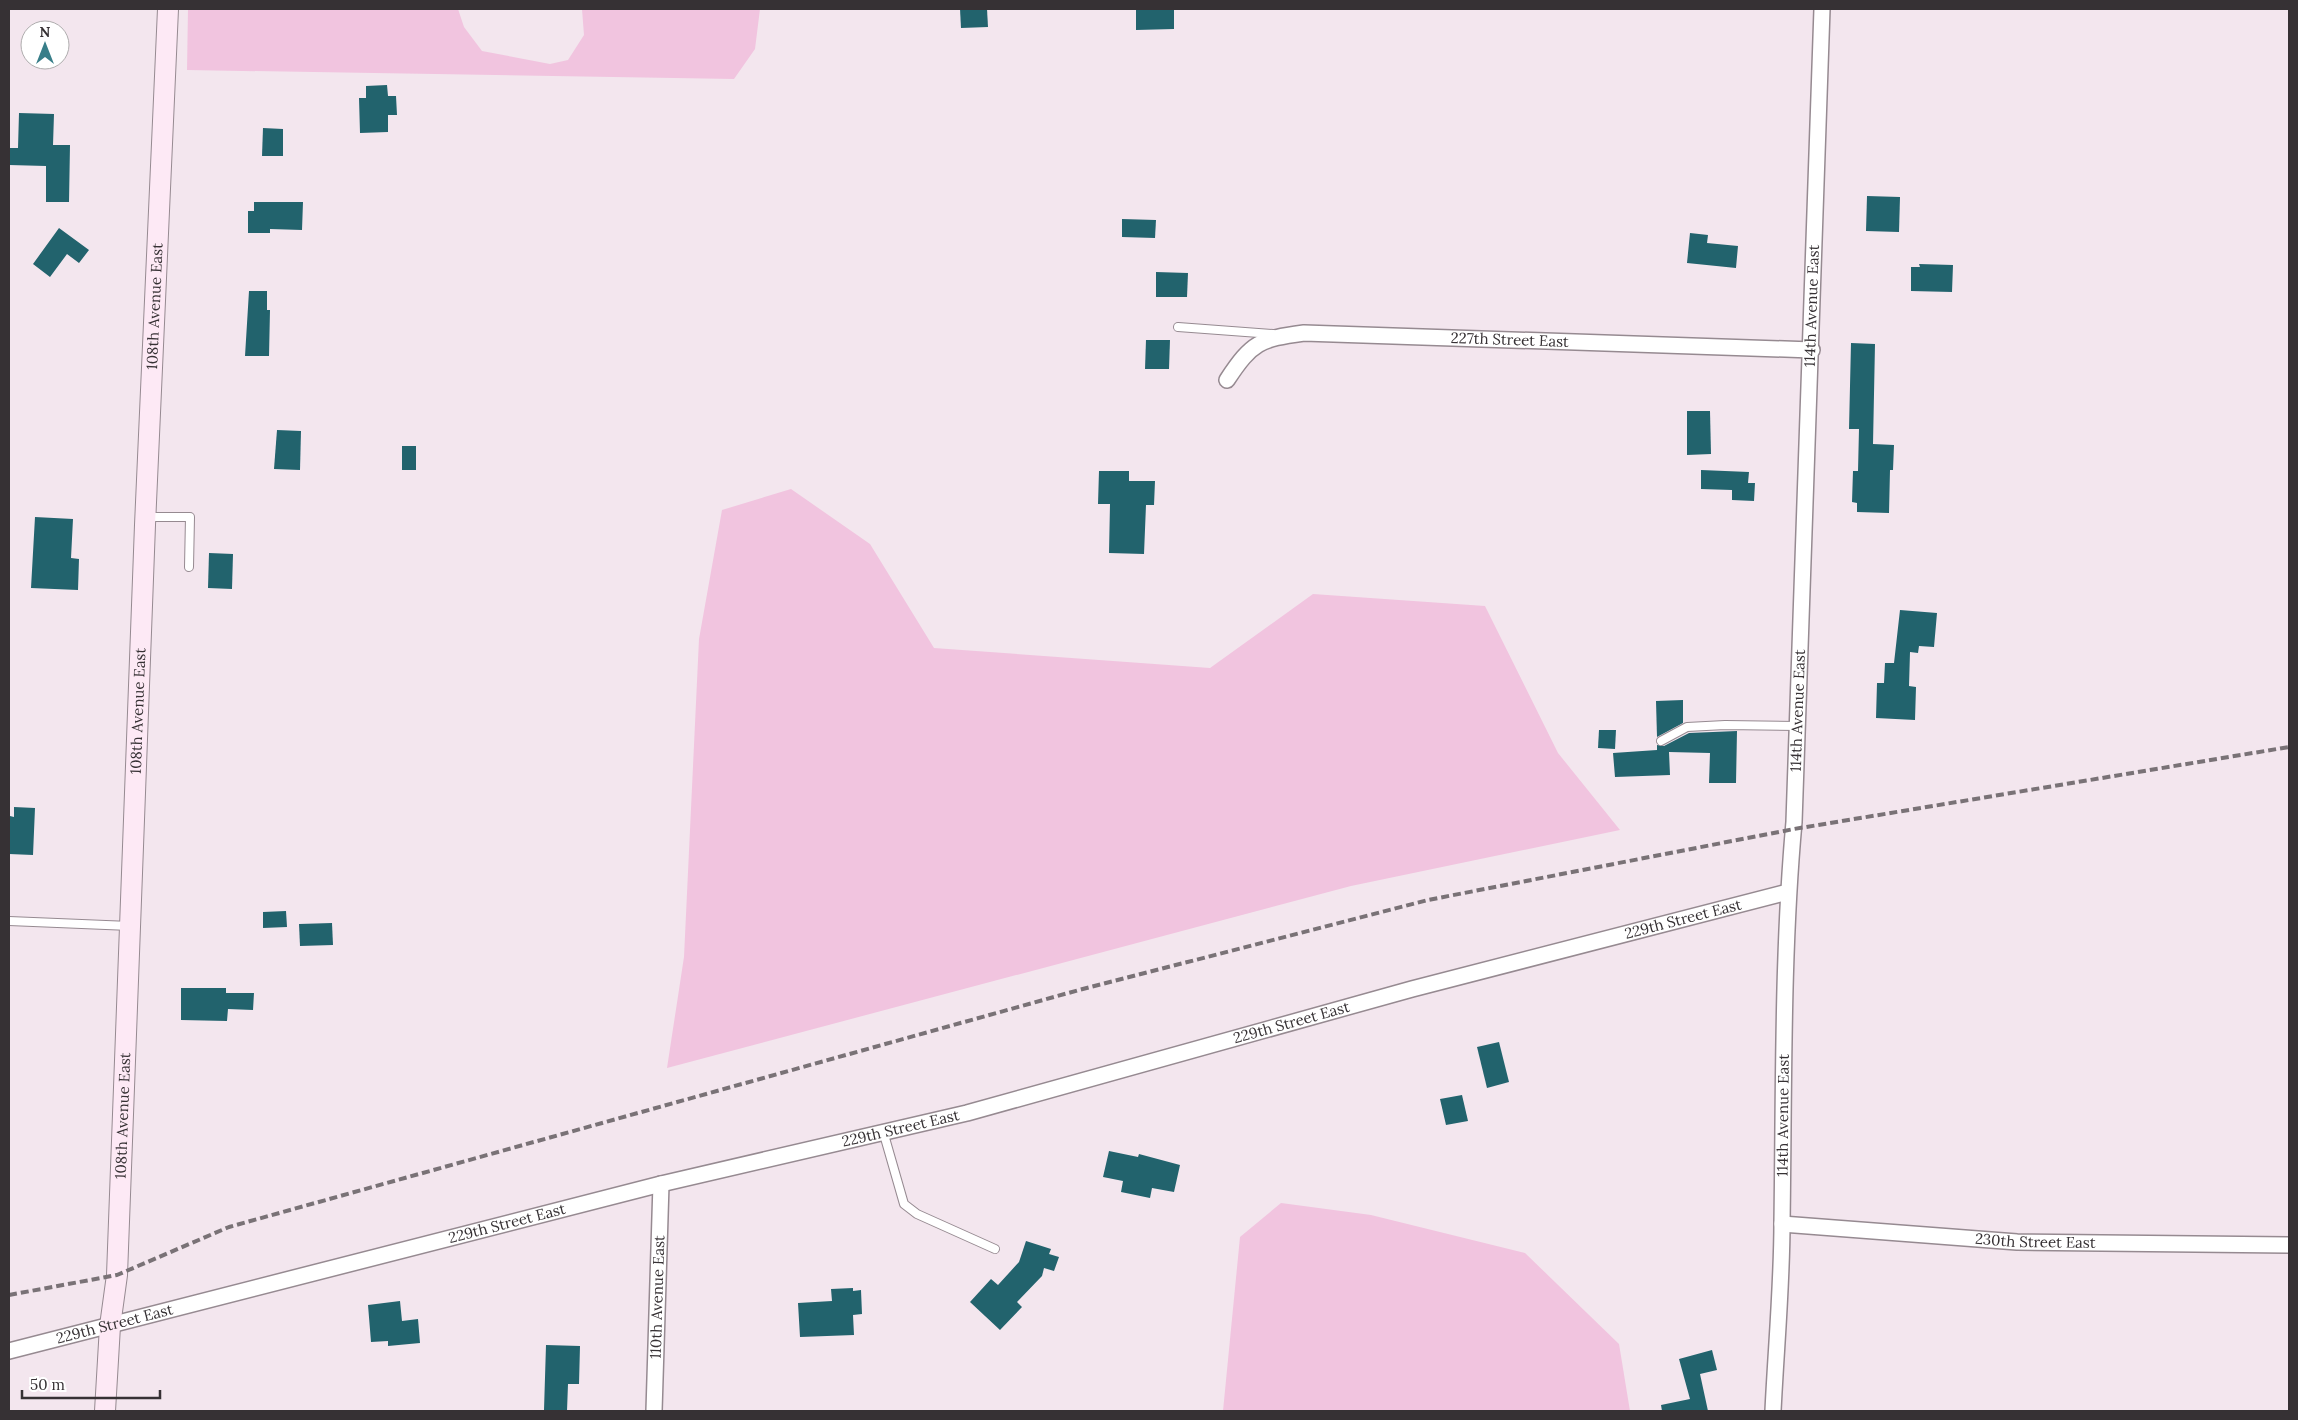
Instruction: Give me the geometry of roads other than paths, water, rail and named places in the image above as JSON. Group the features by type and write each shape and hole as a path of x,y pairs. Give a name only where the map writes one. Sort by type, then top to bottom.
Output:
{"street":[{"name":"108th Avenue East","path":"105,1411 110,1326 116,1275 145,517 168,9"},
{"name":"114th Avenue East","path":"1773,1411 1782,1224 1788,892 1794,822 1798,726 1822,9"},
{"name":"227th Street East","path":"1227,380 1239,362 1264,340 1314,333 1812,350"},
{"name":"229th Street East","path":"9,1351 661,1184 967,1113 1412,989 1788,892"},
{"name":"110th Avenue East","path":"654,1411 661,1184"},
{"name":"230th Street East","path":"1782,1224 2017,1242 2289,1245"}],"lane":[{"path":"1178,327 1285,336"},
{"path":"145,517 190,517 189,567"},
{"path":"1661,741 1687,727 1725,725 1798,726"},
{"path":"9,920 130,926"},
{"path":"883,1131 904,1204 918,1214 995,1249"}],"railway":[{"path":"9,1295 117,1275 229,1227 1079,990 1428,900 1794,829 2289,747"}]}
